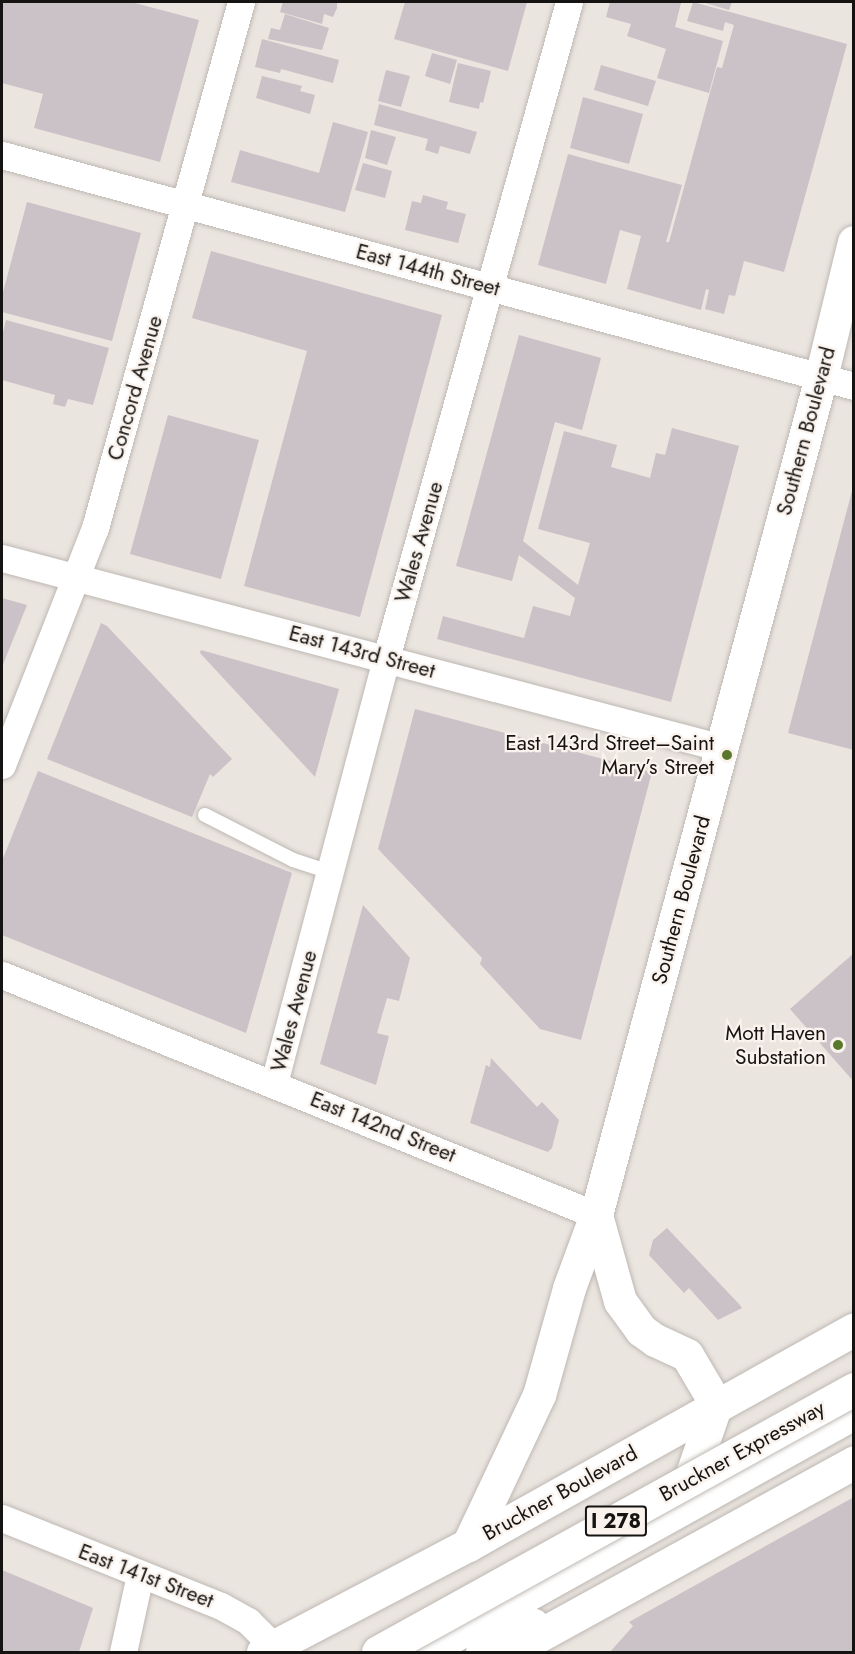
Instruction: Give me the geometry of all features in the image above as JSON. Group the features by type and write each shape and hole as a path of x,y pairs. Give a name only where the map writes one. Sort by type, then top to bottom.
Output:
{"main road":[{"name":"Southern Boulevard","path":"468,1545 539,1395 569,1288 596,1215 821,377 854,242"},
{"path":"596,1215 620,1301 641,1330 661,1344 687,1355 716,1404 679,1510"},
{"name":"Bruckner Boulevard","path":"272,1651 468,1545 716,1404 854,1329"},
{"name":"Bruckner Expressway","path":"378,1653 854,1389"},
{"path":"423,1653 854,1413"},
{"path":"482,1653 854,1449"},
{"path":"509,1653 854,1462"}],"street":[{"name":"Concord Avenue","path":"2,765 95,528 241,2"},
{"name":"Wales Avenue","path":"274,1083 332,872 386,658 569,2"},
{"name":"East 144th Street","path":"2,155 854,386"},
{"name":"East 143rd Street","path":"2,558 722,748"},
{"name":"East 142nd Street","path":"2,975 596,1215"},
{"name":"East 141st Street","path":"2,1518 234,1612 248,1621 272,1651"},
{"path":"123,1653 140,1575"}],"lane":[{"path":"205,815 293,860 332,872"}],"building":[{"path":"2,2 131,2 199,20 160,162 34,128 43,94 2,83"},
{"path":"283,2 337,2 337,8 333,17 324,14 322,24 280,12"},
{"path":"405,2 527,2 508,71 394,39"},
{"path":"610,2 681,3 675,27 723,41 709,93 657,78 666,49 627,36 631,24 606,17"},
{"path":"693,2 847,44 784,272 744,261 735,296 729,295 724,314 705,309 709,290 706,289 701,310 627,289 641,236 620,230 606,284 538,265 568,154 682,185 666,242 669,242 717,67 722,68 734,25 725,22 723,31 687,21"},
{"path":"702,2 732,2 729,10"},
{"path":"285,14 329,28 322,50 268,39 271,28 280,30"},
{"path":"262,39 339,60 333,83 281,69 280,73 255,67"},
{"path":"432,53 457,60 450,84 425,76"},
{"path":"458,63 491,71 483,103 480,102 479,109 449,102"},
{"path":"601,65 656,81 648,106 594,90"},
{"path":"386,70 410,76 401,107 378,101"},
{"path":"262,76 302,86 300,91 315,95 310,114 256,98"},
{"path":"583,97 643,114 629,164 570,148"},
{"path":"379,104 477,132 470,154 440,146 438,154 425,150 428,139 374,125"},
{"path":"333,122 368,132 345,212 231,182 240,150 319,173"},
{"path":"371,130 396,137 387,165 365,158"},
{"path":"363,163 392,171 385,198 355,190"},
{"path":"423,195 448,202 446,209 466,214 458,243 405,230 412,201 421,203"},
{"path":"27,202 141,233 112,341 2,312 2,296"},
{"path":"211,251 442,315 360,617 244,586 307,351 192,318"},
{"path":"6,320 109,348 93,405 68,399 65,407 53,404 55,395 2,380 2,336"},
{"path":"519,335 601,358 582,430 555,422 523,541 578,585 590,543 538,529 564,431 617,445 611,467 650,478 656,453 665,455 672,428 739,446 671,702 437,639 443,616 524,638 533,606 570,616 575,598 519,555 512,581 456,566"},
{"path":"168,415 259,440 221,579 130,554"},
{"path":"854,487 854,750 788,733"},
{"path":"2,598 27,605 2,667"},
{"path":"101,623 107,626 232,759 213,777 210,774 192,817 47,759"},
{"path":"201,650 339,689 315,777 200,653"},
{"path":"415,709 652,772 581,1040 540,1029 480,964 482,958 378,849"},
{"path":"38,771 292,873 246,1033 2,935 2,861"},
{"path":"363,905 410,958 399,1001 387,998 377,1033 389,1036 376,1085 320,1064"},
{"name":"Mott Haven Substation","path":"854,953 854,1082 790,1009"},
{"path":"491,1058 537,1107 542,1102 559,1120 552,1148 548,1152 470,1123 486,1065 490,1067"},
{"path":"667,1228 742,1308 718,1320 689,1288 684,1293 649,1255 653,1240"},
{"path":"854,1497 854,1652 610,1652 633,1626 629,1622"},
{"path":"2,1570 93,1608 79,1652 2,1652"}],"place":[{"name":"East 143rd Street–Saint Mary’s Street","path":"727,755"},
{"name":"Mott Haven Substation","path":"838,1045"}]}
